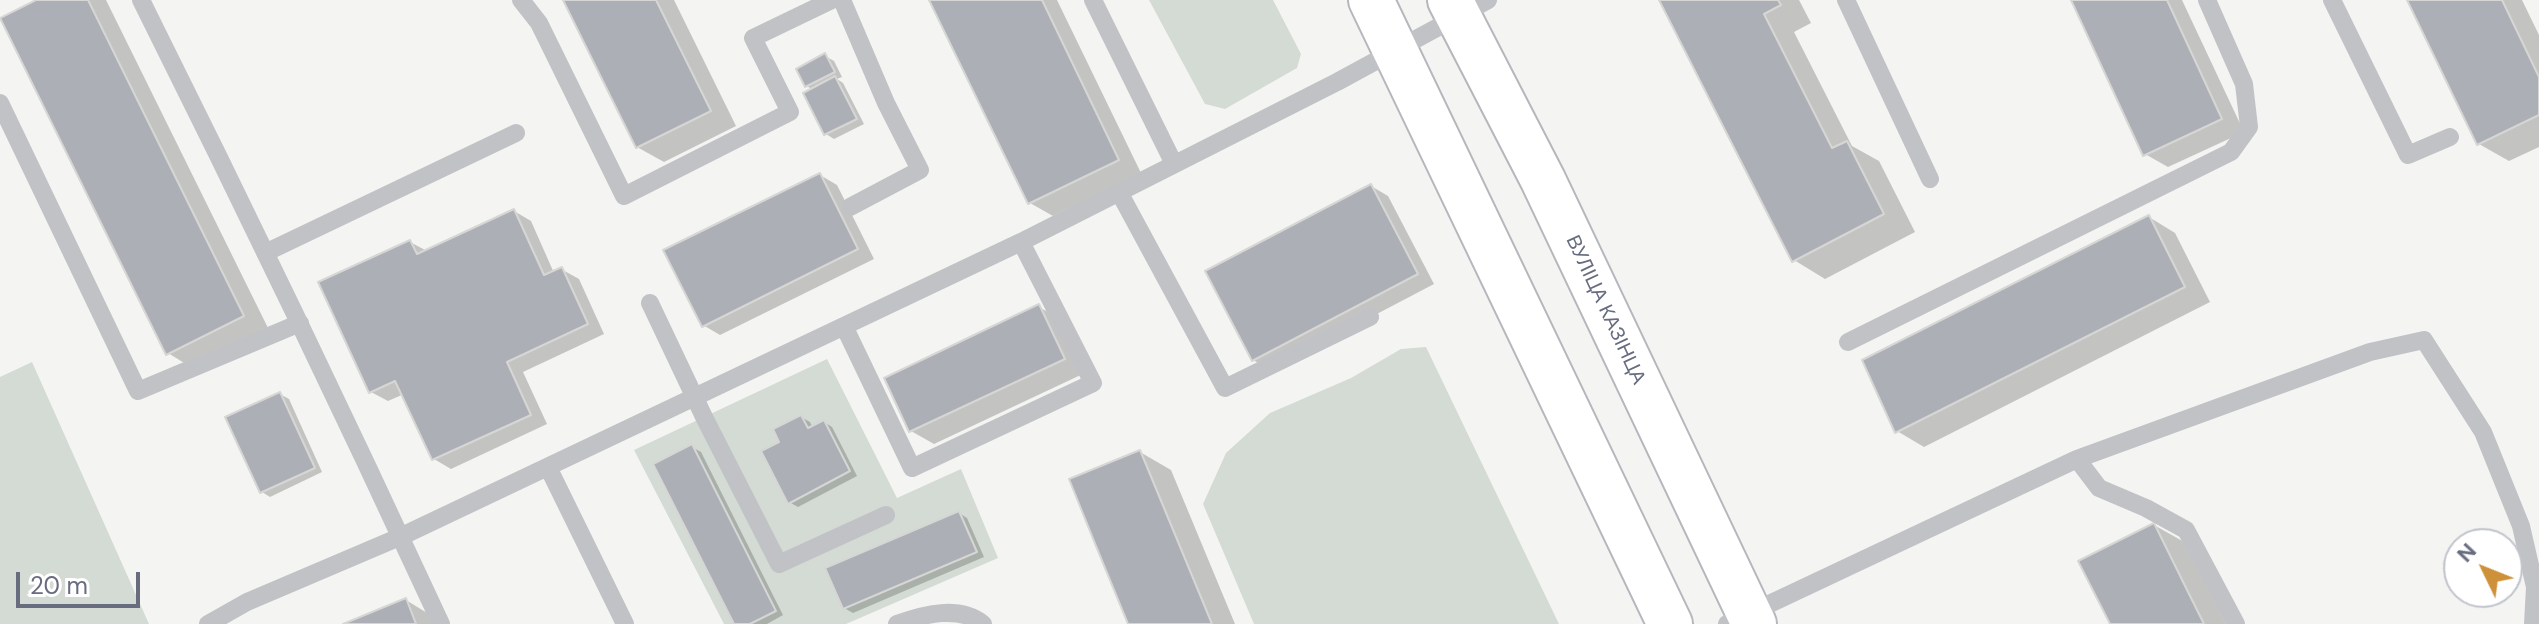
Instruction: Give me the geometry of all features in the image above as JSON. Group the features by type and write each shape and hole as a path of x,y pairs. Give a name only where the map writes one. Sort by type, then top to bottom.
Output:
{"main road":[{"path":"1371,0 1670,624"},
{"name":"ВУЛІЦА КАЗІНЦА","path":"1466,5 1743,620"}],"lane":[{"path":"141,0 267,252 441,624"},
{"path":"521,0 539,23 624,196 790,112 753,38 832,0"},
{"path":"842,0 886,103 920,170 850,207"},
{"path":"1093,0 1174,164"},
{"path":"1846,0 1930,179"},
{"path":"1848,342 2231,152 2249,127 2244,84 2207,0"},
{"path":"2332,0 2408,155 2450,137"},
{"path":"208,624 247,602 402,536 1021,242 1396,51 1466,5"},
{"path":"0,103 138,391 300,323"},
{"path":"267,252 516,133"},
{"path":"1119,192 1225,388 1370,317"},
{"path":"844,326 912,468 1093,383 1021,242"},
{"path":"650,303 779,564 886,515"},
{"path":"1743,620 2077,459 2370,352 2424,340 2483,432 2521,526 2535,587 2533,624"},
{"path":"2077,459 2099,488 2146,508 2186,530 2236,624"},
{"path":"548,467 625,624"},
{"path":"897,624 925,614 971,614 983,624"}],"shaded area":[{"path":"1149,0 1273,0 1301,54 1297,68 1225,109 1205,104"},
{"path":"1426,347 1559,624 1254,624 1203,504 1226,453 1270,413 1351,378 1401,349"},
{"path":"827,359 897,498 961,469 998,558 846,624 724,624 634,450"},
{"path":"32,362 149,624 0,624 0,377"}],"building":[{"path":"36,0 88,0 244,316 166,355 0,18"},
{"path":"563,0 656,0 711,111 636,148"},
{"path":"929,0 1042,0 1119,160 1028,204"},
{"path":"1659,0 1778,0 1781,5 1764,14 1832,148 1847,141 1884,214 1792,262"},
{"path":"2071,0 2167,0 2222,119 2143,156"},
{"path":"2407,0 2502,0 2539,77 2539,115 2477,145"},
{"path":"825,53 835,72 805,87 796,69"},
{"path":"835,76 857,119 824,135 803,93"},
{"path":"820,173 858,249 702,327 663,250"},
{"path":"1371,184 1418,274 1252,361 1205,271"},
{"path":"514,209 544,275 562,267 588,324 507,362 531,415 432,460 395,381 369,393 318,282 410,240 417,254"},
{"path":"2149,215 2185,287 1895,433 1862,360"},
{"path":"1039,304 1065,359 909,432 884,378"},
{"path":"280,392 315,468 260,493 225,417"},
{"path":"801,415 808,428 824,420 850,471 788,504 761,451 779,442 773,429"},
{"path":"692,444 776,611 750,624 734,624 653,464"},
{"path":"1140,450 1212,624 1128,624 1069,479"},
{"path":"959,511 977,552 843,609 825,568"},
{"path":"2154,523 2204,624 2110,624 2078,561"},
{"path":"406,598 416,624 343,624"}]}
